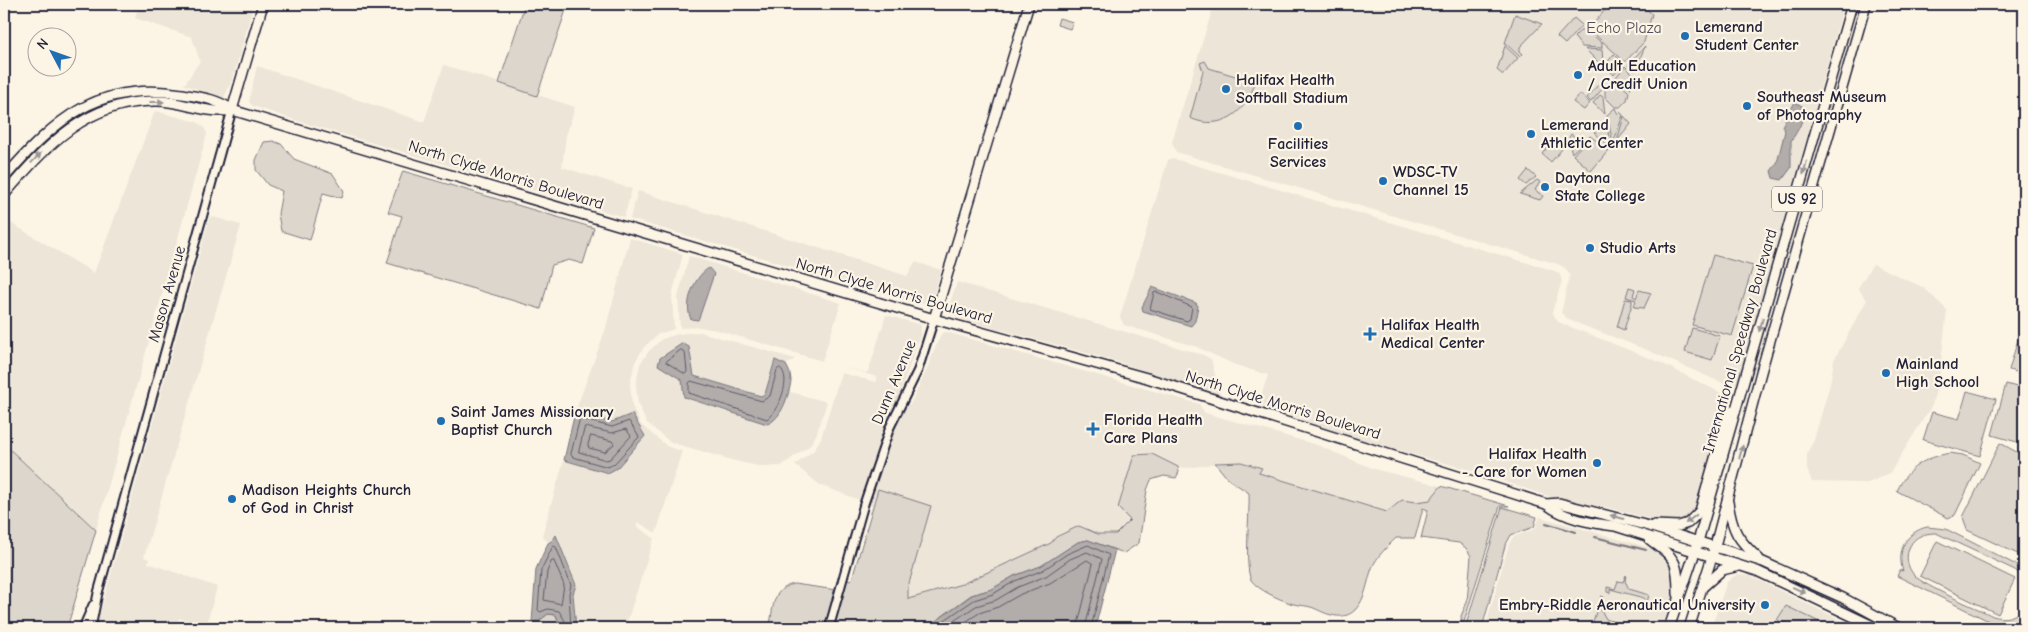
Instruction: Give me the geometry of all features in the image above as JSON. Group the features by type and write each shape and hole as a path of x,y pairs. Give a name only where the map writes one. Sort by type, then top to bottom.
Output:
{"main road":[{"name":"Mason Avenue","path":"232,110 263,4"},
{"name":"Dunn Avenue","path":"934,319 1029,4"},
{"name":"International Speedway Boulevard","path":"1669,628 1697,547 1852,4"},
{"path":"1850,60 1846,53 1846,44 1858,4"},
{"name":"International Speedway Boulevard","path":"1689,628 1712,557 1777,316 1866,4"},
{"path":"1821,159 1819,147 1834,90 1832,77"},
{"name":"North Clyde Morris Boulevard","path":"4,178 51,128 70,115 105,99 136,92 170,92 222,102 232,110 934,319 1151,380 1546,504 1559,514 1697,547"},
{"path":"105,99 109,109"},
{"name":"North Clyde Morris Boulevard","path":"4,195 29,165 68,128 109,109 157,101 219,112 232,110"},
{"path":"1777,316 1772,306 1785,261 1782,253"},
{"path":"1645,524 1679,526 1688,523 1700,511 1726,420 1740,395"},
{"path":"1728,498 1730,520 1736,534 1741,543 1763,562"},
{"name":"North Clyde Morris Boulevard","path":"1546,504 1559,503 1645,524 1697,547"},
{"path":"1643,534 1670,555 1677,564 1678,601"},
{"path":"1697,547 1714,547 1763,562 1835,594 1899,628"},
{"path":"1697,547 1712,557 1742,566 1802,591 1877,628"},
{"path":"1702,588 1722,570 1742,566"}],"street":[{"name":"Mason Avenue","path":"91,628 98,593 232,110"},
{"name":"Dunn Avenue","path":"829,628 864,504 887,436 918,370 934,319"},
{"name":"Mason Avenue","path":"83,628 98,593"}],"shaded area":[{"path":"139,4 241,4 253,7 233,78 224,98 182,84 185,84 200,61 192,37 135,18"},
{"name":"Daytona State College","path":"1214,4 1844,4 1739,380 1736,384 1727,385 1647,350 1569,320 1561,313 1570,275 1565,268 1558,264 1176,152 1172,142"},
{"path":"444,65 575,107 566,135 562,167 632,189 624,217 298,121 253,106 249,102 257,66 424,122"},
{"path":"155,111 197,122 204,127 207,134 96,530 4,444 4,219 94,273"},
{"name":"Halifax Health Medical Center","path":"1171,158 1555,271 1560,275 1562,281 1552,312 1558,322 1659,362 1727,396 1729,401 1700,503 1693,514 1677,522 1662,522 1606,507 1563,501 1470,470 1328,431 1316,424 1263,406 1261,396 1268,375 1233,364 1197,347 1124,325 1120,317 1168,160"},
{"path":"638,191 907,276 915,262 941,270 934,293 924,303 919,304 630,219"},
{"path":"210,216 241,225 144,557 149,559 148,563 217,587 206,626 179,618 176,628 96,628"},
{"path":"630,238 683,254 672,295 674,329 658,334 644,347 635,362 630,384 632,406 641,425 668,447 682,451 656,533 638,522 636,526 654,538 625,628 576,628 573,594 576,585 572,572 556,535 553,540 548,542 542,536 564,460 608,473 645,436 634,420 612,422 575,412 605,331"},
{"path":"689,256 841,303 822,361 717,330 699,327 680,328 678,297","holes":["709,268 714,274 698,320 689,314 690,293 704,270"]},
{"name":"Mainland High School","path":"1873,264 1924,288 1947,310 1939,379 1932,405 1890,473 1868,483 1812,482 1807,469 1807,453 1814,440 1830,384 1834,360 1867,300 1858,288"},
{"path":"957,282 1203,355 1211,359 1221,398 1119,362 965,320 950,313 948,309"},
{"path":"886,315 921,325 921,333 862,501 820,485 795,465 814,450 821,438 841,373 876,382 877,377 840,366 866,373 869,370"},
{"path":"700,332 795,359 786,365 775,360 765,394 761,396 658,364 682,380 684,397 727,412 780,413 787,391 827,402 816,435 809,446 781,466 763,467 670,442 646,422 638,404 636,385 640,364 649,351 662,339 678,334"},
{"path":"946,332 1199,404 1205,413 1317,445 1374,469 1441,486 1430,500 1417,502 1402,500 1387,512 1259,473 1261,469 1222,462 1188,468 1178,467 1152,454 1134,455 1121,495 1130,520 1116,534 1098,534 1079,526 1056,537 1051,543 962,584 908,599 908,587 878,489 873,506 867,504 893,429 904,404 910,405 941,334"},
{"path":"1540,517 1654,549 1660,553 1674,569 1675,591 1662,628 1485,628 1509,544 1513,537 1535,529"},
{"name":"Embry-Riddle Aeronautical University","path":"1737,574 1750,576 1857,628 1711,628 1727,582"}],"green space":[{"path":"525,4 568,4 537,96 499,83"},
{"name":"Echo Plaza","path":"1610,4 1641,4 1652,14 1644,42 1625,62 1589,29"},
{"path":"1515,14 1542,24 1520,47 1520,51 1523,54 1520,57 1505,43"},
{"path":"1059,18 1073,22 1070,29 1057,25"},
{"path":"1574,18 1582,25 1565,44 1557,37"},
{"path":"1587,30 1602,43 1602,48 1582,47 1574,37 1580,31"},
{"path":"1505,46 1518,58 1503,75 1497,70"},
{"path":"1645,46 1635,71 1628,65"},
{"path":"1585,49 1602,50 1603,63 1601,65"},
{"path":"1614,54 1624,64 1614,75 1605,65"},
{"name":"Halifax Health Softball Stadium","path":"1205,61 1209,68 1255,82 1246,102 1239,110 1222,121 1201,122 1190,118 1203,71 1200,63"},
{"path":"1625,66 1634,75 1630,89 1616,77"},
{"path":"1615,79 1629,92 1627,100 1620,107 1615,107 1605,97 1605,90"},
{"path":"1602,80 1604,87 1591,102 1587,98"},
{"path":"1580,94 1590,103 1584,110 1573,102"},
{"path":"1600,95 1603,97 1605,114 1593,103"},
{"path":"1615,108 1618,114 1620,112 1623,115 1613,144 1607,115"},
{"path":"1624,116 1631,124 1617,141"},
{"path":"1598,127 1608,130 1610,147 1594,132"},
{"path":"1571,134 1575,137 1572,140 1582,143 1572,153 1568,140"},
{"path":"1590,136 1609,150 1591,171 1573,155"},
{"path":"273,141 281,144 294,159 333,174 344,191 342,198 323,193 310,240 281,231 278,214 282,191 268,185 256,170 256,160 264,142"},
{"path":"1551,143 1555,143 1562,149 1551,162 1542,154"},
{"path":"1528,170 1536,177 1526,185 1520,180"},
{"path":"403,171 594,228 583,264 569,260 552,265 541,309 387,263 402,216 388,212"},
{"path":"1537,180 1540,182 1535,190 1543,196 1540,200 1520,194"},
{"path":"1713,255 1753,266 1732,336 1692,325"},
{"path":"1629,287 1635,289 1633,296 1636,298 1639,290 1651,293 1644,308 1634,307 1636,300 1626,297"},
{"path":"1625,299 1632,300 1632,304 1624,330 1617,327"},
{"path":"2024,319 2024,374 2009,370"},
{"path":"1692,328 1720,336 1712,360 1685,352"},
{"path":"2006,384 2024,389 2024,444 1992,435"},
{"path":"1967,391 1996,399 1980,456 1923,440 1932,412 1959,419"},
{"path":"2000,443 2024,456 2024,557 1967,530 1963,517"},
{"path":"4,444 96,530 67,628 4,628"},
{"path":"1950,453 1963,455 1980,463 1955,515 1948,518 1897,491 1906,476 1918,465 1932,458"},
{"path":"1152,454 1178,467 1179,472 1176,478 1164,476 1151,480 1147,490 1139,543 1124,553 1088,540 1078,542 1041,566 1014,576 992,589 971,595 926,628 832,628 846,581 852,579 878,489 931,506 908,587 908,599 962,584 1051,543 1056,537 1079,526 1098,534 1116,534 1130,520 1118,508 1134,455"},
{"path":"1241,462 1262,468 1259,473 1387,512 1402,500 1417,502 1430,500 1441,486 1509,506 1500,506 1462,628 1461,616 1467,602 1471,556 1466,548 1459,543 1421,538 1428,510 1423,508 1415,538 1396,538 1382,552 1372,568 1362,601 1351,613 1336,616 1313,608 1293,604 1269,594 1254,584 1249,573 1248,563 1249,493 1228,479 1215,463"},
{"path":"1502,507 1537,517 1534,527 1511,535 1505,546 1482,628 1465,628"},
{"path":"1927,527 1946,529 2024,569 2024,578 2015,570 1936,533 1924,534 1918,537 1910,546 1908,554 1910,568 1920,580 1993,616 2010,617 2024,607 2024,617 2011,624 2014,626 2013,628 2003,628 1897,576 1900,570 1903,571 1901,556 1904,543 1913,533"},
{"path":"1937,541 2015,579 1998,614 1920,576"},
{"path":"1626,575 1625,581 1629,589 1649,595 1647,602 1644,598 1610,589 1610,593 1607,592 1607,587 1615,589 1618,581 1623,582"},
{"path":"794,584 837,590 826,628 769,628 774,601 777,595 781,590"},
{"path":"1601,596 1604,597 1601,610 1606,619 1633,628 1604,628 1592,625"},
{"path":"1786,606 1832,628 1796,628 1777,620"},
{"path":"548,614 556,615 561,628 530,628 532,622 539,621"}],"water":[{"path":"1795,102 1802,106 1803,115 1801,124 1791,141 1791,168 1782,180 1773,178 1771,171 1777,163 1785,131 1782,126"},
{"path":"709,268 714,274 700,315 698,320 691,319 688,306 689,298 699,277"},
{"path":"1152,287 1196,303 1198,306 1195,321 1191,326 1143,311 1142,307"},
{"path":"683,343 689,347 694,376 761,396 765,394 775,360 786,365 791,377 790,387 784,406 776,418 767,424 684,397 682,380 658,365 660,358"},
{"path":"575,412 612,422 632,414 645,436 617,468 608,473 564,460"},
{"path":"556,535 576,585 573,594 576,628 561,628 556,615 548,614 539,621 532,622 536,569 548,543"},
{"path":"1088,540 1115,550 1095,628 926,628 972,595 992,589 1014,576 1041,566 1078,542"}],"waterway":[{"path":"1546,523 1576,532"},
{"path":"1595,537 1646,550"}],"place":[{"name":"Lemerand Student Center","path":"1685,36"},
{"name":"Adult Education / Credit Union","path":"1578,75"},
{"name":"Halifax Health Softball Stadium","path":"1226,89"},
{"name":"Southeast Museum of Photography","path":"1747,106"},
{"name":"Facilities Services","path":"1298,126"},
{"name":"Lemerand Athletic Center","path":"1531,134"},
{"name":"WDSC-TV Channel 15","path":"1383,181"},
{"name":"Daytona State College","path":"1545,187"},
{"name":"Studio Arts","path":"1590,248"},
{"name":"Halifax Health Medical Center","path":"1370,334"},
{"name":"Mainland High School","path":"1886,373"},
{"name":"Saint James Missionary Baptist Church","path":"441,421"},
{"name":"Florida Health Care Plans","path":"1093,429"},
{"name":"Halifax Health - Care for Women","path":"1597,463"},
{"name":"Madison Heights Church of God in Christ","path":"232,499"},
{"name":"Embry-Riddle Aeronautical University","path":"1765,605"}]}
